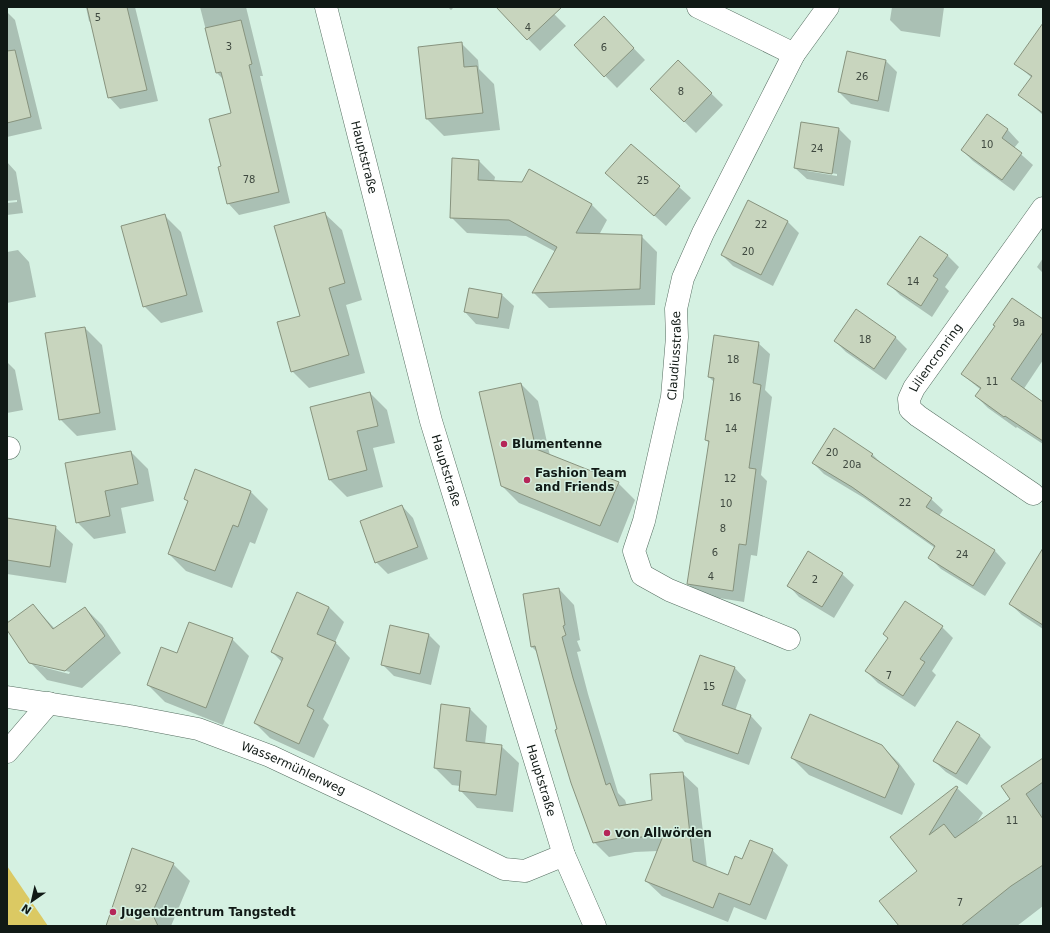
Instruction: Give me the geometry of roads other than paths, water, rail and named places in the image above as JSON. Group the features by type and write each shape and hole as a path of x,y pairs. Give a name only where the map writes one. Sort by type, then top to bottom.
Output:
{"street":[{"name":"Hauptstraße","path":"326,7 431,421 564,855 595,926"},
{"path":"698,7 794,54"},
{"name":"Claudiusstraße","path":"789,639 669,590 642,575 634,552 648,506 672,397 677,337 676,309 683,278 703,233 794,54 828,7"},
{"name":"Liliencronring","path":"1033,494 918,416 910,409 909,399 914,388 1043,208"},
{"name":"Wassermühlenweg","path":"7,697 130,716 205,732 270,756 504,869 525,871 564,855"},
{"path":"7,752 49,703"}],"place":[{"name":"Blumentenne","path":"504,444"},
{"name":"Fashion Team and Friends","path":"527,480"},
{"name":"von Allwörden","path":"607,833"},
{"name":"Jugendzentrum Tangstedt","path":"113,912"}]}
